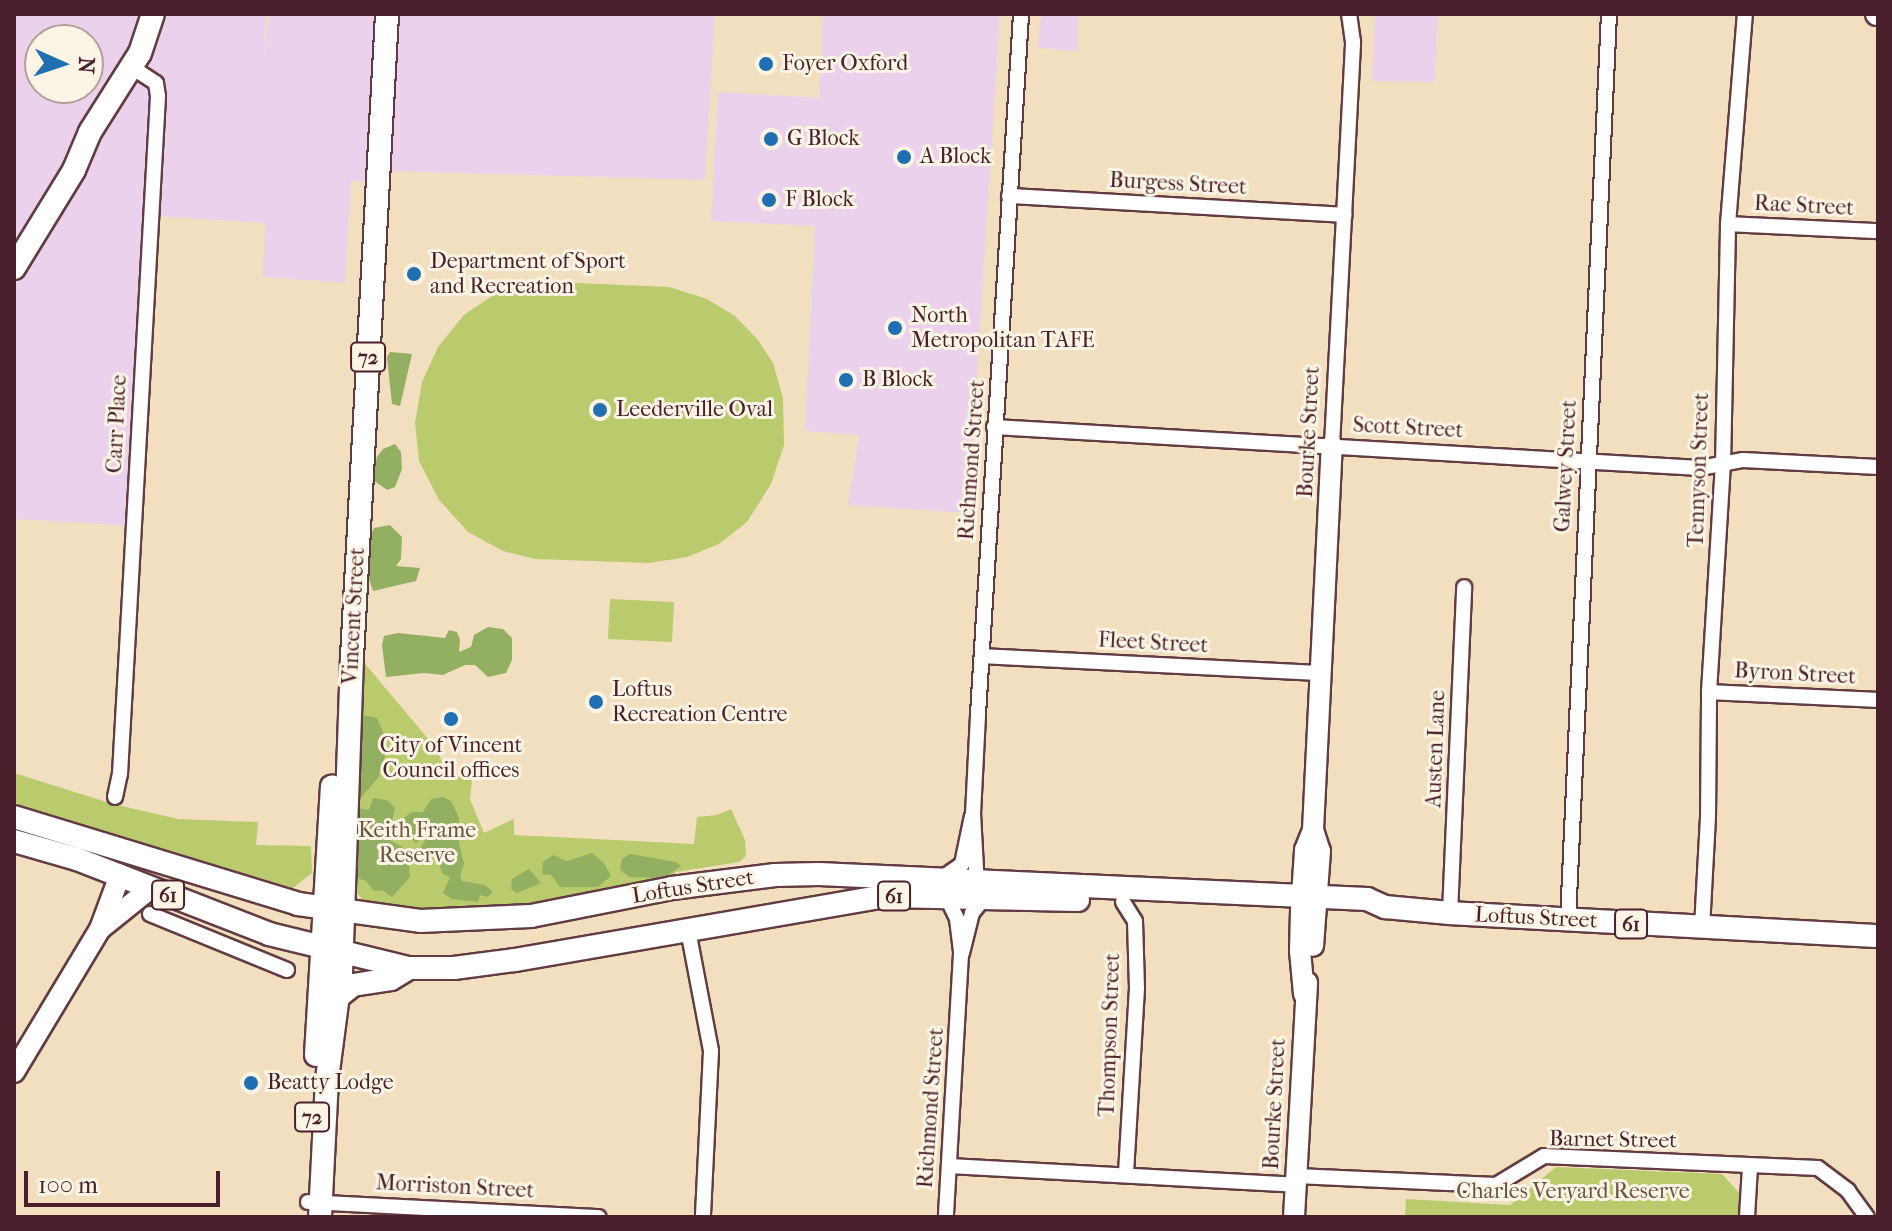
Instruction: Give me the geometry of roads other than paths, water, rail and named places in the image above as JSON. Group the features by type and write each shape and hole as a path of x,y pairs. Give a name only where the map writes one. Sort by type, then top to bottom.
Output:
{"main road":[{"path":"137,70 153,14"},
{"path":"14,268 74,170 92,153 157,38 163,14"},
{"name":"Vincent Street","path":"314,1210 332,951 333,779 375,14"},
{"name":"Vincent Street","path":"333,910 387,14"},
{"name":"Loftus Street","path":"14,817 333,910 420,921 531,916 672,888 775,875 1123,902 1309,904"},
{"name":"Loftus Street","path":"14,841 120,875 228,920 332,951 409,968 478,965 945,886"},
{"name":"Loftus Street","path":"981,890 1309,904 1364,914 1385,907 1878,936"},
{"name":"Vincent Street","path":"314,1210 339,996 332,951"},
{"path":"339,996 353,985 391,979 409,968"}],"street":[{"name":"Richmond Street","path":"946,1217 961,954 957,919 945,886 962,864 973,814 1021,14"},
{"name":"Bourke Street","path":"1294,1217 1304,994 1313,951 1305,850 1313,830 1322,673 1353,36 1349,14"},
{"name":"Bourke Street","path":"1353,36 1360,14"},
{"name":"Galwey Street","path":"1568,920 1609,14"},
{"name":"Tennyson Street","path":"1702,928 1708,817 1709,692 1723,466 1728,224 1745,14"},
{"name":"Carr Place","path":"115,797 120,774 158,96 156,83 137,70"},
{"name":"Burgess Street","path":"1009,196 1344,215"},
{"name":"Rae Street","path":"1728,224 1878,231"},
{"name":"Scott Street","path":"994,427 1700,468 1743,460 1878,467"},
{"name":"Austen Lane","path":"1450,913 1464,587"},
{"name":"Fleet Street","path":"982,656 1322,673"},
{"name":"Byron Street","path":"1709,692 1878,700"},
{"name":"Richmond Street","path":"961,954 981,890 973,814"},
{"path":"14,1072 100,929 120,875"},
{"path":"100,929 151,888"},
{"name":"Thompson Street","path":"1123,902 1135,921 1137,988 1126,1174"},
{"path":"150,914 287,970"},
{"path":"219,942 228,920"},
{"path":"688,930 711,1051 703,1217"},
{"name":"Barnet Street","path":"949,1166 1496,1185 1544,1156 1818,1168 1848,1191 1867,1217"},
{"path":"1747,1217 1750,1167"},
{"name":"Morriston Street","path":"314,1210 599,1217"}],"place":[{"name":"Foyer Oxford","path":"766,64"},
{"name":"G Block","path":"771,139"},
{"name":"A Block","path":"904,157"},
{"name":"F Block","path":"769,200"},
{"name":"Department of Sport and Recreation","path":"414,274"},
{"name":"North Metropolitan TAFE","path":"895,328"},
{"name":"B Block","path":"846,380"},
{"name":"Leederville Oval","path":"600,410"},
{"name":"Loftus Recreation Centre","path":"596,702"},
{"name":"City of Vincent Council offices","path":"451,719"},
{"name":"Beatty Lodge","path":"251,1083"}],"park label":[{"name":"Keith Frame Reserve","path":"417,842"},
{"name":"Charles Veryard Reserve","path":"1573,1192"}]}
